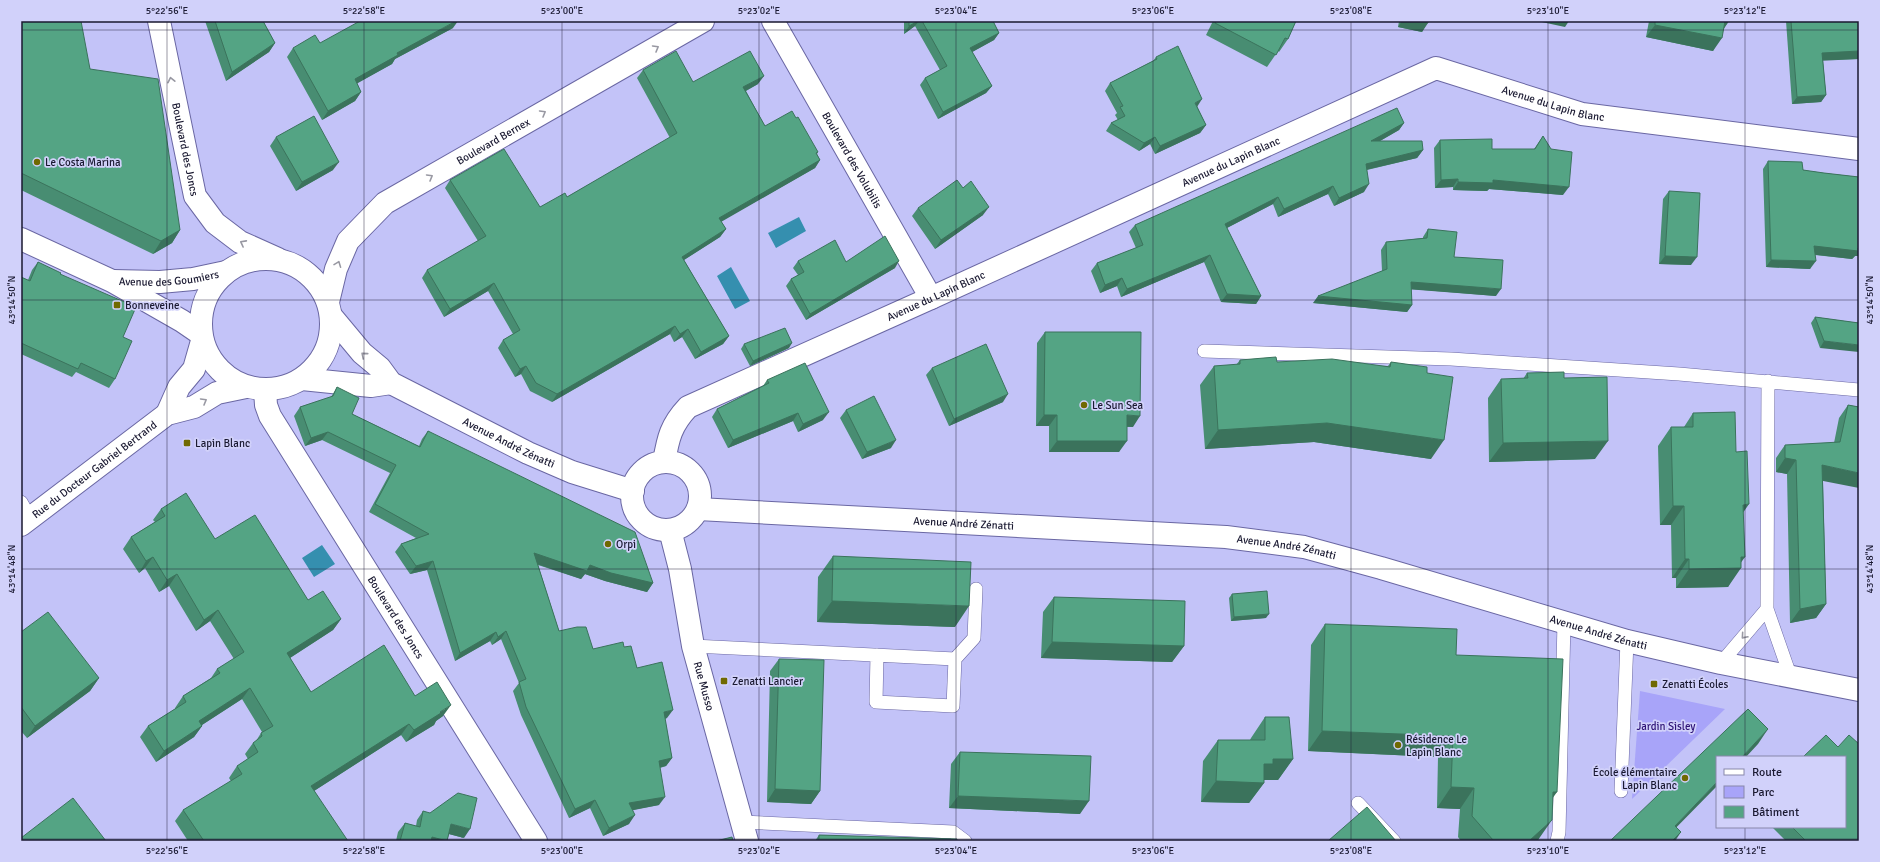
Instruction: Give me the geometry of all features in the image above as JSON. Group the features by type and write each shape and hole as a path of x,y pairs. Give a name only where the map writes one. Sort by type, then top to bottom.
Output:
{"street":[{"name":"Boulevard des Joncs","path":"159,21 195,196 214,223 240,242 278,259"},
{"name":"Boulevard Bernex","path":"330,309 336,269 348,241 385,203 703,21"},
{"name":"Boulevard des Volubilis","path":"774,21 931,298"},
{"name":"Avenue du Lapin Blanc","path":"664,462 668,440 676,420 688,406 931,298 1436,68 1582,114 1859,149"},
{"name":"Avenue des Goumiers","path":"21,239 112,281 182,321 202,338"},
{"path":"278,259 299,267 317,282 330,309 330,340 320,362 302,379 284,387 255,388 227,377 212,361 202,338 201,317 205,300 214,285 226,272 242,263 253,260 278,259"},
{"name":"Avenue des Goumiers","path":"112,281 160,282 192,279 226,272"},
{"name":"Avenue André Zénatti","path":"330,309 362,353 380,368 391,383 528,453 572,472 633,491"},
{"name":"Rue du Docteur Gabriel Bertrand","path":"167,414 179,387 194,369 202,338"},
{"path":"302,379 372,386 391,383"},
{"name":"Boulevard des Joncs","path":"255,388 266,405 270,416 536,841"},
{"name":"Rue du Docteur Gabriel Bertrand","path":"24,515 167,414 194,406 217,393 255,388"},
{"path":"664,462 676,464 686,469 694,476 699,487 700,498 698,509 691,519 681,526 670,530 650,526 641,519 636,511 633,501 633,491 637,480 644,471 653,465 664,462"},
{"name":"Avenue André Zénatti","path":"698,509 1226,537 1304,547 1381,568 1626,641 1859,690"},
{"name":"Rue Musso","path":"670,530 680,569 693,646 745,832"}],"lane":[{"path":"1204,351 1451,359 1680,374 1859,390"},
{"path":"1768,381 1767,609 1790,675"},
{"path":"877,655 876,702 953,706 955,659 974,638 976,589"},
{"path":"1721,662 1767,609"},
{"path":"1557,841 1559,832 1564,622"},
{"path":"1621,791 1626,641"},
{"path":"693,646 955,659"},
{"path":"1358,803 1394,841"},
{"path":"745,832 953,832 966,841"}],"green space":[{"name":"Jardin Sisley","path":"1640,691 1725,709 1632,799"}],"water":[{"path":"799,217 806,231 776,248 768,233"},
{"path":"731,267 750,301 735,309 717,276"},
{"path":"322,545 335,564 314,577 302,558"}],"building":[{"path":"21,21 81,21 90,69 158,79 180,230 161,241 21,173"},
{"path":"215,21 263,21 275,43 232,72"},
{"path":"360,21 456,21 397,53 398,55 355,79 361,92 328,111 293,48 315,35 320,43"},
{"path":"909,21 918,21 909,26"},
{"path":"922,21 993,21 999,33 970,48 992,86 943,112 925,78 947,66"},
{"path":"1216,21 1296,21 1288,39 1285,38 1276,55 1215,23"},
{"path":"1655,21 1725,21 1722,38 1655,25"},
{"path":"1791,21 1859,21 1859,51 1822,53 1826,95 1797,97"},
{"path":"1178,46 1202,99 1195,103 1206,125 1160,146 1155,137 1144,143 1111,123 1125,116 1120,107 1123,106 1110,83 1157,59 1156,57"},
{"path":"676,51 693,82 750,51 764,76 743,87 765,126 792,111 796,118 798,117 818,152 816,153 820,160 719,218 726,229 682,257 729,336 701,352 688,329 680,334 675,326 557,394 536,383 526,366 520,369 503,340 520,330 494,283 450,309 427,270 486,236 450,180 504,149 540,207 565,193 567,197 677,133 643,70"},
{"path":"1397,108 1404,123 1371,141 1422,141 1423,150 1366,164 1369,184 1339,198 1333,186 1284,209 1278,197 1225,224 1261,296 1227,294 1210,255 1127,289 1122,278 1105,285 1097,263 1143,245 1135,225"},
{"path":"314,116 339,162 302,182 276,137"},
{"path":"1543,136 1551,149 1572,152 1569,187 1493,180 1493,183 1458,182 1458,179 1441,180 1440,140 1492,139 1492,149 1535,149"},
{"path":"1768,161 1802,162 1803,170 1859,177 1858,251 1814,246 1816,261 1771,260"},
{"path":"957,180 963,188 971,181 989,207 941,240 918,208"},
{"path":"1669,191 1700,193 1697,257 1665,256"},
{"path":"1428,229 1457,232 1454,257 1503,260 1501,289 1411,282 1412,305 1318,296 1387,269 1386,242 1427,238"},
{"path":"885,236 899,261 810,314 791,279 804,272 798,261 835,240 846,262"},
{"path":"38,262 61,273 60,274 136,307 123,337 132,341 115,379 81,363 78,369 21,343 21,277 30,281"},
{"path":"1815,317 1859,323 1859,345 1824,341"},
{"path":"785,328 792,343 753,361 744,344"},
{"name":"Le Sun Sea","path":"1045,332 1141,332 1140,416 1127,415 1127,441 1057,441 1057,415 1044,415"},
{"path":"986,344 1008,394 954,419 932,368"},
{"path":"1276,357 1277,362 1332,359 1390,367 1391,362 1427,367 1427,373 1453,377 1444,440 1327,423 1218,430 1214,366 1240,364 1240,360"},
{"path":"805,363 829,412 803,424 798,413 733,440 717,409 769,383 767,380"},
{"path":"1564,372 1564,378 1607,377 1608,441 1503,443 1501,379 1528,378 1527,373"},
{"path":"337,387 359,398 352,414 420,447 428,431 635,532 653,583 611,573 590,565 587,571 534,553 559,631 577,627 586,627 593,649 623,642 624,647 631,646 637,668 662,662 673,710 664,712 672,758 659,761 665,797 629,803 635,815 609,828 595,800 575,809 526,707 519,682 526,679 506,631 498,637 496,632 460,653 433,561 416,566 401,544 429,534 375,504 396,465 328,432 311,438 300,407 333,396"},
{"path":"874,396 896,440 867,452 846,410"},
{"path":"1848,405 1859,407 1859,473 1822,465 1826,604 1800,609 1796,460 1785,458 1785,445 1840,442"},
{"path":"1735,412 1736,452 1747,451 1749,504 1743,505 1745,557 1741,557 1741,568 1689,569 1689,559 1685,559 1684,506 1673,506 1671,427 1693,427 1693,413"},
{"path":"186,493 215,539 255,515 308,600 323,591 341,619 287,653 311,692 384,645 415,696 437,682 451,705 414,730 409,724 311,786 348,841 204,841 183,810 242,774 237,766 258,752 253,743 262,736 261,733 273,726 250,688 199,721 202,726 164,751 148,726 186,702 183,696 220,673 217,669 244,652 218,610 204,620 177,574 167,580 153,557 146,561 131,537 165,516 161,509"},
{"path":"833,556 971,562 969,606 832,601"},
{"path":"1267,591 1269,614 1234,617 1232,594"},
{"path":"1054,597 1185,601 1184,646 1052,642"},
{"path":"48,612 99,678 35,726 21,707 21,632"},
{"name":"Résidence Le Lapin Blanc","path":"1325,624 1457,629 1456,655 1563,659 1557,792 1553,792 1552,820 1529,841 1493,840 1472,816 1474,788 1451,787 1453,736 1322,731"},
{"path":"779,659 824,660 820,791 775,789"},
{"path":"1748,709 1768,729 1743,756 1716,756 1716,783 1675,826 1681,832 1672,841 1610,841"},
{"path":"1265,717 1289,717 1293,759 1273,759 1273,764 1264,764 1264,783 1216,781 1218,740 1265,740"},
{"path":"1826,735 1838,747 1849,735 1859,744 1859,841 1806,841 1793,828 1846,828 1846,756 1804,756"},
{"path":"960,752 1091,756 1089,801 958,796"},
{"path":"458,793 477,798 470,829 451,824 447,841 432,837 431,841 400,841 405,823 420,827 423,811 430,813"},
{"path":"73,798 106,841 21,841 21,838"},
{"path":"1367,807 1396,841 1328,841"},
{"path":"819,835 957,839 957,841 819,841"},
{"path":"732,837 733,841 716,841"}],"place":[{"name":"Le Costa Marina","path":"37,162"},
{"name":"Bonneveine","path":"117,305"},
{"name":"Le Sun Sea","path":"1084,405"},
{"name":"Lapin Blanc","path":"187,443"},
{"name":"Orpi","path":"608,544"},
{"name":"Zenatti Lancier","path":"724,681"},
{"name":"Zenatti Écoles","path":"1654,684"},
{"name":"Résidence Le Lapin Blanc","path":"1398,745"},
{"name":"École élémentaire Lapin Blanc","path":"1685,778"}]}
